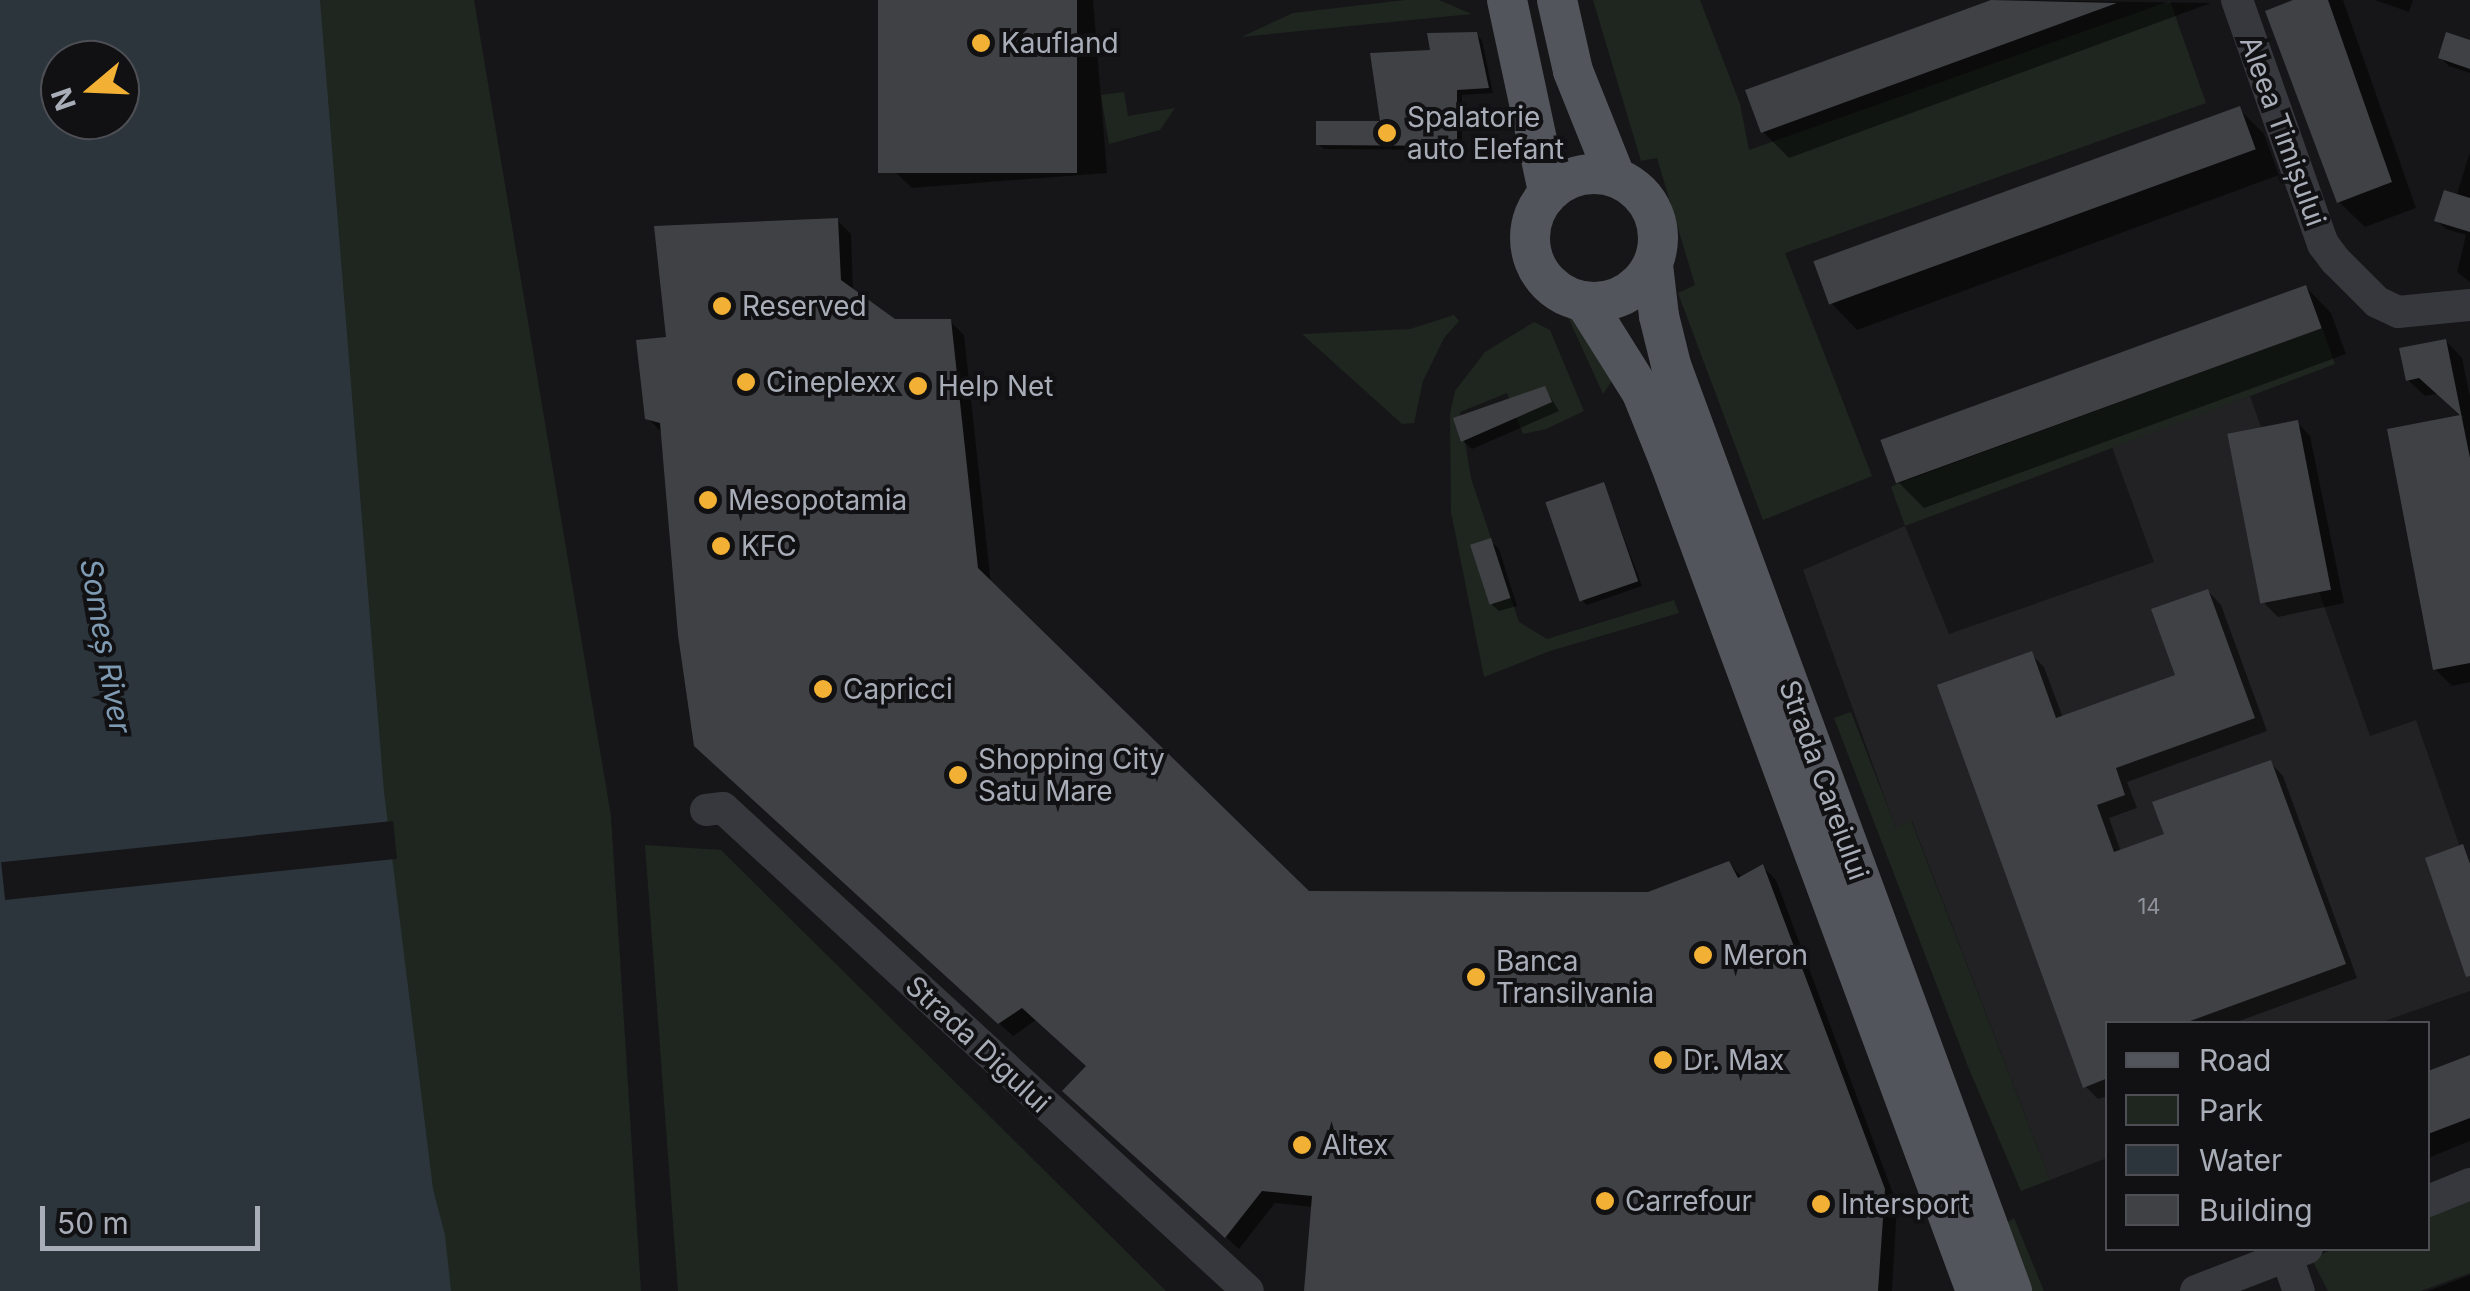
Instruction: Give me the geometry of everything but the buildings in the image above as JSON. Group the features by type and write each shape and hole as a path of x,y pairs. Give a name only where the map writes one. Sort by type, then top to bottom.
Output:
{"main road":[{"path":"1506,0 1548,192"},
{"path":"1557,0 1573,72 1614,176"},
{"path":"1579,175 1614,176 1634,186 1649,202 1659,244 1653,265 1626,295 1585,302 1547,282 1532,255 1532,222 1548,192 1579,175"},
{"name":"Strada Careiului","path":"1653,265 1658,316 1671,365 2012,1291"},
{"name":"Strada Careiului","path":"1585,302 1642,393 1670,463 1976,1291"}],"street":[{"name":"Aleea Timișului","path":"2237,0 2323,244 2377,302 2398,312 2470,305"},
{"name":"Strada Digului","path":"706,810 722,808 1248,1291"},
{"path":"2430,1200 2470,1184"},
{"path":"2196,1291 2297,1252 2300,1291"}],"shaded area":[{"path":"2250,396 2370,736 2416,720 2470,876 2470,991 2385,1021 2105,1021 2105,1159 2050,1180 1912,821 1896,829 1803,570 1905,526 1949,634 2154,562 2112,447"}],"green space":[{"path":"0,0 474,0 611,816 641,1291 0,1291"},
{"path":"1405,0 1439,0 1472,14 1241,37 1293,13"},
{"path":"1593,0 1700,0 1740,104 1749,150 2170,1 2206,103 1785,253 1872,476 1763,520 1678,293 1695,285 1657,158 1641,161"},
{"path":"1124,92 1128,116 1175,108 1160,130 1109,144 1101,95"},
{"path":"1454,315 1459,321 1444,338 1423,381 1414,423 1402,424 1302,334 1410,329"},
{"path":"1567,315 1588,328 1612,381 1603,394"},
{"path":"1534,322 1550,330 1584,411 1546,429 1523,434 1507,393 1460,412 1471,478 1519,622 1547,639 1674,600 1679,613 1550,651 1484,677 1451,512 1450,414 1455,391 1485,352"},
{"path":"2322,328 2335,364 1905,526 1891,487 1897,484"},
{"path":"1851,712 1896,828 1911,820 2050,1180 2021,1191 1969,1069 1834,718"},
{"path":"645,845 721,850 1166,1291 678,1291"},
{"path":"2470,1196 2470,1273 2421,1291 2328,1291 2311,1258 2329,1251 2430,1251 2430,1211"},
{"path":"2014,1218 2044,1291 2020,1291 1996,1230"}],"water":[{"name":"Someș River","path":"0,0 320,0 384,792 433,1189 445,1235 451,1291 0,1291"}],"pier":[{"path":"393,821 397,859 5,900 1,862"}],"place":[{"name":"Kaufland","path":"981,43"},
{"name":"Spalatorie auto Elefant","path":"1387,133"},
{"name":"Reserved","path":"722,306"},
{"name":"Cineplexx","path":"746,382"},
{"name":"Help Net","path":"918,386"},
{"name":"Mesopotamia","path":"708,500"},
{"name":"KFC","path":"721,546"},
{"name":"Capricci","path":"823,689"},
{"name":"Shopping City Satu Mare","path":"958,775"},
{"name":"Meron","path":"1703,955"},
{"name":"Banca Transilvania","path":"1476,977"},
{"name":"Dr. Max","path":"1663,1060"},
{"name":"Altex","path":"1302,1145"},
{"name":"Carrefour","path":"1605,1201"},
{"name":"Intersport","path":"1821,1204"}]}
